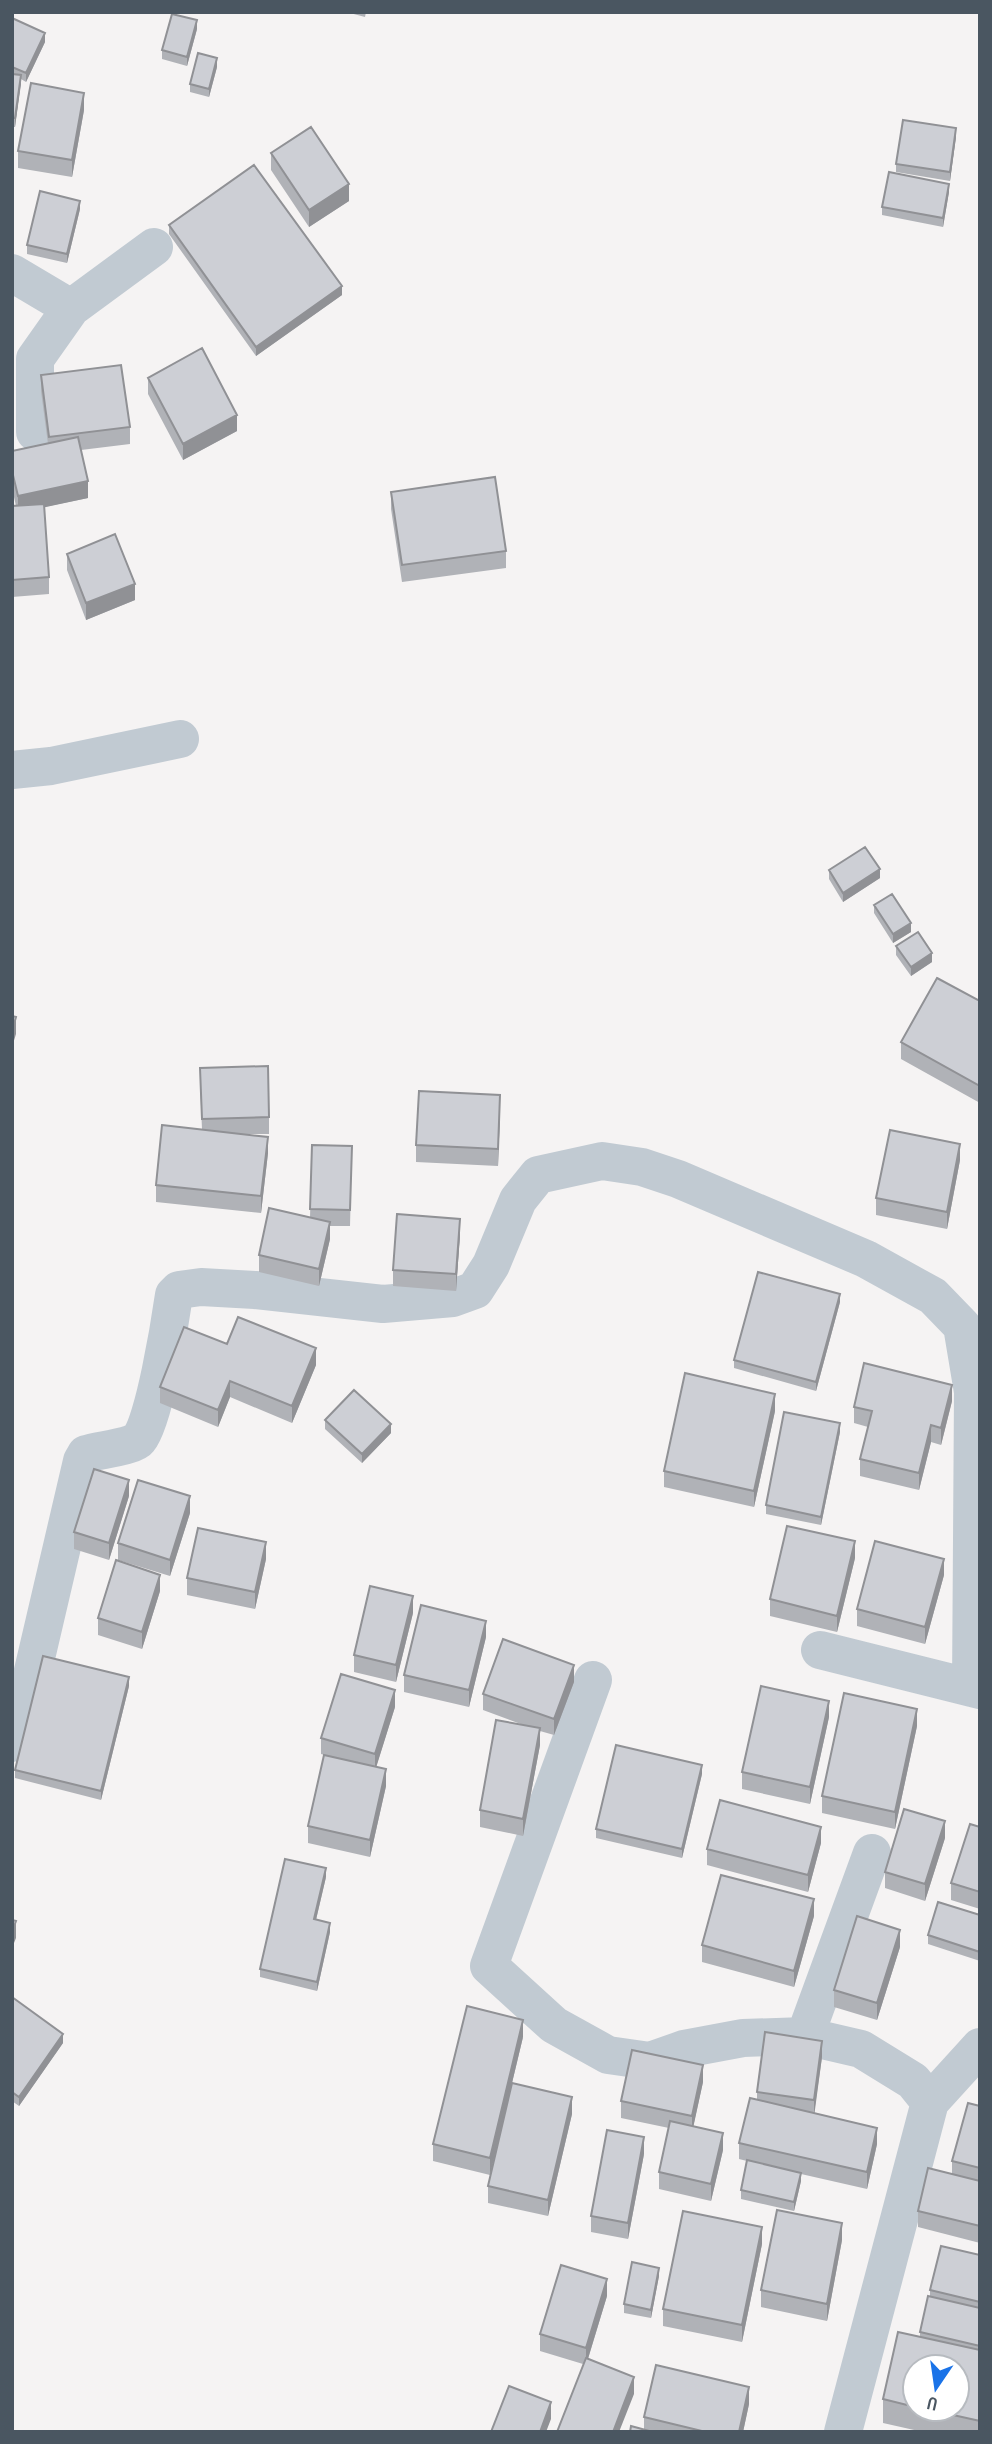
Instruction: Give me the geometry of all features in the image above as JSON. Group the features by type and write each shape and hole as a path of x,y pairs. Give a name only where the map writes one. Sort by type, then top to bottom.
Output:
{"street":[{"path":"35,432 24,360 71,308 154,247"},
{"path":"12,273 71,308"},
{"path":"12,770 51,766 180,739"},
{"path":"12,1743 18,1735 82,1461 86,1454 131,1444 140,1438 151,1408 174,1295 179,1290 201,1287 254,1290 383,1304 453,1298 475,1290 491,1265 518,1200 538,1175 602,1161 642,1167 678,1179 866,1258 933,1296 962,1326 973,1392 975,1689 820,1650"},
{"path":"593,1680 489,1966 554,2025 608,2055 650,2061 684,2049 743,2038 805,2036 861,2049 913,2081 930,2102"},
{"path":"805,2036 872,1853"},
{"path":"843,2432 930,2102 980,2047"}],"building":[{"path":"172,14 197,20 187,57 162,50"},
{"path":"12,18 45,33 26,73 12,67"},
{"path":"198,53 217,58 209,89 190,84"},
{"path":"12,74 21,75 15,118 12,118"},
{"path":"31,83 84,93 72,160 18,151"},
{"path":"903,120 956,128 950,172 896,164"},
{"path":"311,127 349,184 309,210 271,153"},
{"path":"254,165 342,286 256,347 169,225"},
{"path":"889,172 949,184 943,218 882,207"},
{"path":"40,191 80,201 67,254 27,245"},
{"path":"202,348 237,415 183,444 148,378"},
{"path":"121,365 130,427 49,437 41,375"},
{"path":"78,437 88,481 18,496 12,471 12,451"},
{"path":"495,477 506,551 402,565 391,492"},
{"path":"44,504 49,577 12,580 12,506"},
{"path":"115,534 135,584 86,603 67,554"},
{"path":"865,847 880,869 843,893 829,870"},
{"path":"892,894 911,923 893,934 874,905"},
{"path":"918,932 932,953 911,967 896,946"},
{"path":"937,978 980,1001 980,1086 901,1042"},
{"path":"268,1066 269,1117 202,1119 200,1068"},
{"path":"419,1091 500,1095 498,1149 416,1145"},
{"path":"162,1125 268,1137 261,1196 156,1185"},
{"path":"890,1130 960,1144 947,1212 876,1198"},
{"path":"312,1145 352,1146 350,1210 310,1209"},
{"path":"269,1208 330,1222 319,1269 259,1255"},
{"path":"397,1214 460,1219 456,1274 393,1270"},
{"path":"758,1272 840,1294 816,1382 734,1360"},
{"path":"238,1317 316,1348 292,1406 230,1381 218,1410 160,1387 184,1327 227,1344"},
{"path":"864,1363 952,1385 941,1428 931,1425 919,1473 860,1459 872,1411 854,1407"},
{"path":"685,1373 775,1394 754,1491 664,1471"},
{"path":"354,1390 391,1424 362,1454 325,1420"},
{"path":"784,1412 840,1423 821,1517 766,1505"},
{"path":"94,1469 129,1480 109,1543 74,1532"},
{"path":"138,1480 190,1496 170,1560 118,1543"},
{"path":"787,1526 855,1541 837,1616 770,1599"},
{"path":"198,1528 266,1542 255,1592 187,1578"},
{"path":"875,1541 944,1559 925,1627 857,1609"},
{"path":"116,1560 160,1575 142,1632 98,1618"},
{"path":"370,1586 413,1596 396,1665 354,1655"},
{"path":"421,1605 486,1621 469,1690 404,1675"},
{"path":"503,1639 574,1665 554,1719 483,1694"},
{"path":"43,1656 129,1677 101,1791 15,1770"},
{"path":"341,1674 395,1690 375,1754 321,1738"},
{"path":"761,1686 829,1701 810,1787 742,1772"},
{"path":"844,1693 917,1709 895,1812 822,1796"},
{"path":"496,1720 540,1728 523,1819 480,1810"},
{"path":"616,1745 702,1765 682,1849 596,1829"},
{"path":"324,1755 386,1769 370,1840 308,1826"},
{"path":"720,1800 821,1827 808,1875 707,1849"},
{"path":"904,1809 945,1821 925,1884 885,1872"},
{"path":"970,1824 980,1827 980,1892 951,1883"},
{"path":"285,1859 326,1868 314,1919 330,1923 317,1982 260,1969"},
{"path":"721,1875 814,1899 794,1971 702,1945"},
{"path":"938,1902 980,1915 980,1952 928,1935"},
{"path":"857,1916 900,1930 877,2003 834,1990"},
{"path":"12,1997 63,2034 19,2097 12,2092"},
{"path":"467,2006 523,2020 490,2158 433,2144"},
{"path":"765,2032 822,2041 814,2100 757,2092"},
{"path":"632,2050 703,2065 692,2116 621,2101"},
{"path":"512,2083 572,2097 548,2200 488,2186"},
{"path":"750,2098 877,2128 867,2172 739,2143"},
{"path":"968,2103 980,2106 980,2168 952,2161"},
{"path":"670,2121 723,2133 711,2184 659,2172"},
{"path":"607,2130 644,2137 628,2223 591,2216"},
{"path":"747,2160 801,2173 794,2202 741,2190"},
{"path":"928,2168 980,2181 980,2226 918,2211"},
{"path":"777,2210 842,2223 827,2304 761,2290"},
{"path":"683,2211 762,2227 742,2325 663,2309"},
{"path":"941,2246 980,2255 980,2302 930,2290"},
{"path":"632,2262 659,2268 651,2310 624,2304"},
{"path":"561,2265 607,2279 586,2348 540,2334"},
{"path":"928,2296 980,2308 980,2346 920,2332"},
{"path":"898,2332 980,2350 980,2421 971,2419 971,2353 901,2353 901,2404 883,2399"},
{"path":"586,2358 634,2377 613,2432 557,2432"},
{"path":"656,2365 749,2387 739,2432 706,2432 644,2417"},
{"path":"509,2386 551,2402 540,2432 491,2432"},
{"path":"631,2426 653,2432 630,2432"}]}
